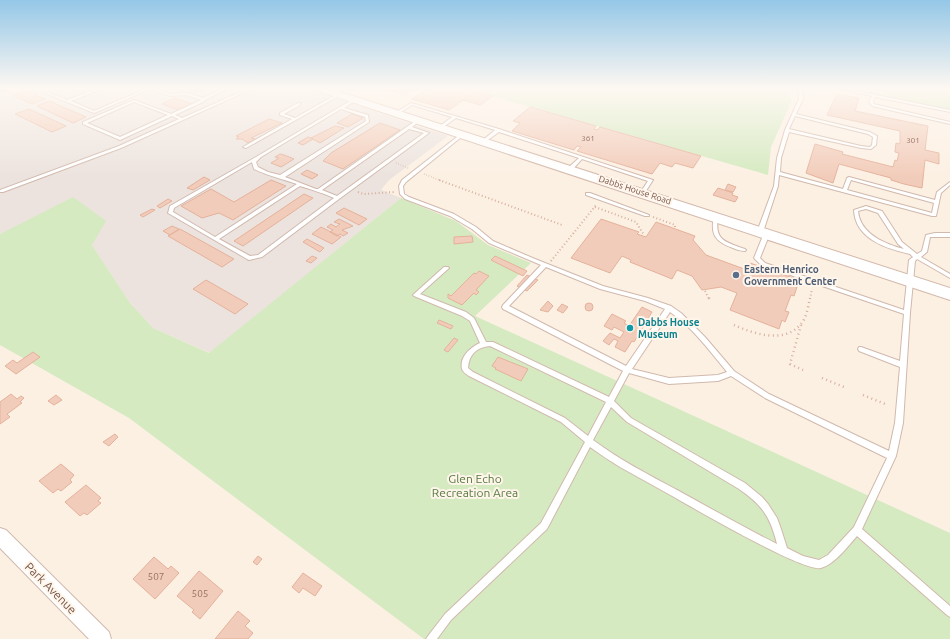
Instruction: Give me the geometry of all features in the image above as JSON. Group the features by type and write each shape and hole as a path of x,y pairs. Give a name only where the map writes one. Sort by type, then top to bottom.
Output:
{"street":[{"name":"Dabbs House Road","path":"412,118 950,294"},
{"name":"Park Avenue","path":"0,536 102,639"}],"lane":[{"path":"96,118 84,123 120,139 166,118"},
{"path":"323,118 172,207 170,213 249,258 260,256 350,188 427,133 408,127"},
{"path":"281,177 368,121 367,118"},
{"path":"441,127 454,118"},
{"path":"458,118 650,180 642,192"},
{"path":"793,118 787,130 779,158 776,186 757,258 763,264 907,313"},
{"path":"787,130 861,147 871,148 874,145 875,136 869,133 807,118"},
{"path":"928,118 950,123"},
{"path":"1,191 120,147 182,119"},
{"path":"244,147 295,119"},
{"path":"319,190 419,120"},
{"path":"484,141 498,130"},
{"path":"463,134 404,181 401,186 401,190 407,198 452,215 474,228 491,242 545,265 602,288 646,298 669,308 680,315 732,373 767,396 892,456"},
{"path":"259,156 254,162 256,168 266,173 315,190 319,190 337,198"},
{"path":"570,169 581,158"},
{"path":"778,173 934,215 939,193 950,183"},
{"path":"845,190 849,178 937,202"},
{"path":"215,239 300,184"},
{"path":"588,194 647,215"},
{"path":"912,253 884,245 871,237 858,222 856,210 866,208 880,212 900,243 917,257 950,276"},
{"path":"716,217 713,227 717,237 722,242 743,250"},
{"path":"783,551 772,515 767,506 755,495 629,420 610,401 496,347 484,344 476,346 469,353 465,362 465,368 471,374 563,420 573,426 590,443 617,460 736,528 783,551 806,561 820,564 831,558 857,530 892,456 900,423 903,365 912,260 924,252 928,236 950,235"},
{"path":"545,265 505,307 627,370 669,381 718,378 732,373"},
{"path":"446,268 416,295 464,314 472,320 484,344"},
{"path":"431,639 448,617 544,526 590,443 627,370 669,308"},
{"path":"861,349 903,365"},
{"path":"857,530 950,612"}],"path":[{"path":"388,161 562,225"},
{"path":"350,188 363,194 390,193 401,190"},
{"path":"551,261 599,202"},
{"path":"595,207 636,222 644,235"},
{"path":"647,215 675,225 676,228"},
{"path":"803,370 790,364 812,288"},
{"path":"705,290 710,300"},
{"path":"734,324 746,331 758,334 778,335 791,332 802,324"},
{"path":"822,378 844,387"},
{"path":"863,395 885,404"}],"shaded area":[{"path":"0,118 393,118 448,136 389,180 381,190 401,198 210,353 153,328 130,303 92,245 12,229 0,234"}],"green space":[{"path":"568,118 784,118 771,147 768,175"},
{"name":"Glen Echo Recreation Area","path":"73,197 106,221 92,245 130,303 153,328 209,353 401,198 456,221 488,245 531,263 475,316 950,533 950,639 424,639 129,418 0,345 0,234"}],"building":[{"path":"23,118 48,118 66,126 52,132"},
{"path":"62,118 84,118 73,123"},
{"path":"346,118 363,118 348,127 337,123"},
{"path":"517,118 568,118 596,126 594,129 597,130 600,127 701,156 693,168 675,163 672,167 660,163 652,174 577,151 581,147 577,146 574,150 512,131 520,123 513,121"},
{"path":"840,118 888,118 928,126 925,150 939,153 939,164 925,160 922,188 839,164 833,183 806,173 815,144 843,152 842,154 893,167 895,160 897,161 899,153 895,152 896,143 900,144 900,131"},
{"path":"269,119 282,123 251,138 255,139 248,143 242,139 236,139 239,137 236,136"},
{"path":"380,123 400,130 343,169 323,161 331,153"},
{"path":"335,126 344,128 320,143 311,138"},
{"path":"308,137 313,139 303,145 298,143"},
{"path":"280,154 294,159 281,167 271,163 279,158 275,157"},
{"path":"307,170 318,175 312,179 301,174"},
{"path":"204,177 210,180 193,190 187,188"},
{"path":"271,180 286,186 233,220 219,213 202,218 181,206 211,189 234,202"},
{"path":"728,184 736,187 733,192 725,190"},
{"path":"718,188 733,193 732,195 738,197 735,202 713,195"},
{"path":"304,194 313,198 243,246 234,241"},
{"path":"168,199 172,201 160,208 157,206"},
{"path":"344,208 367,219 359,225 336,213"},
{"path":"152,209 155,210 143,217 140,215"},
{"path":"339,219 353,226 342,230 348,233 343,236 340,234 337,236 330,232 333,230 327,227 331,224 336,227 340,224 334,222"},
{"name":"Eastern Henrico Government Center","path":"601,219 639,232 637,234 646,237 656,222 695,236 693,240 706,255 747,270 750,263 796,279 793,286 797,287 794,296 791,295 785,311 789,312 785,322 782,320 779,329 730,310 737,293 721,287 702,290 692,276 677,270 672,279 630,262 631,260 622,256 610,273 571,258"},
{"path":"172,226 179,229 170,235 163,231"},
{"path":"321,227 341,237 332,244 312,234"},
{"path":"180,229 234,259 222,267 168,236"},
{"path":"472,236 473,242 454,244 454,237"},
{"path":"307,239 324,248 320,252 303,242"},
{"path":"312,256 317,258 311,263 306,261"},
{"path":"495,256 527,271 523,276 491,260"},
{"path":"479,271 489,276 476,290 479,292 476,295 474,293 462,305 448,298 448,294 451,296 474,273 476,274"},
{"path":"527,275 538,280 527,291 517,286"},
{"path":"206,280 248,304 235,314 193,289"},
{"path":"548,301 553,306 548,312 540,310"},
{"path":"589,303 592,304 592,310 589,311 586,310 585,307 586,304"},
{"path":"562,304 568,307 563,313 557,310"},
{"name":"Dabbs House Museum","path":"642,307 652,312 634,342 632,341 625,352 615,347 618,341 614,339 609,345 603,341 610,333 620,338 624,332 614,327 612,330 604,326 612,314 626,321 624,323 629,326"},
{"path":"439,320 453,326 451,329 437,323"},
{"path":"454,338 458,340 448,352 444,350"},
{"path":"33,352 40,357 16,374 5,366 13,360 17,363"},
{"path":"498,357 528,369 521,381 495,369 496,368 492,366"},
{"path":"11,394 17,399 21,396 24,398 20,402 22,403 7,414 10,417 0,424 0,402"},
{"path":"56,395 62,400 54,405 48,401"},
{"path":"115,434 118,437 109,446 103,442"},
{"path":"61,464 74,475 70,480 72,482 61,491 58,489 53,493 39,481"},
{"path":"86,485 101,498 98,501 101,503 87,515 84,513 80,516 65,502"},
{"path":"258,556 262,559 257,565 253,562"},
{"path":"154,557 168,569 171,566 179,573 155,599 133,579"},
{"path":"199,571 223,591 200,619 192,612 194,610 177,596"},
{"path":"303,573 322,586 315,596 303,588 299,593 292,587"},
{"path":"238,611 250,621 245,626 253,633 248,639 215,639"}],"place":[{"name":"Eastern Henrico Government Center","path":"736,275"},
{"name":"Dabbs House Museum","path":"630,328"}]}
